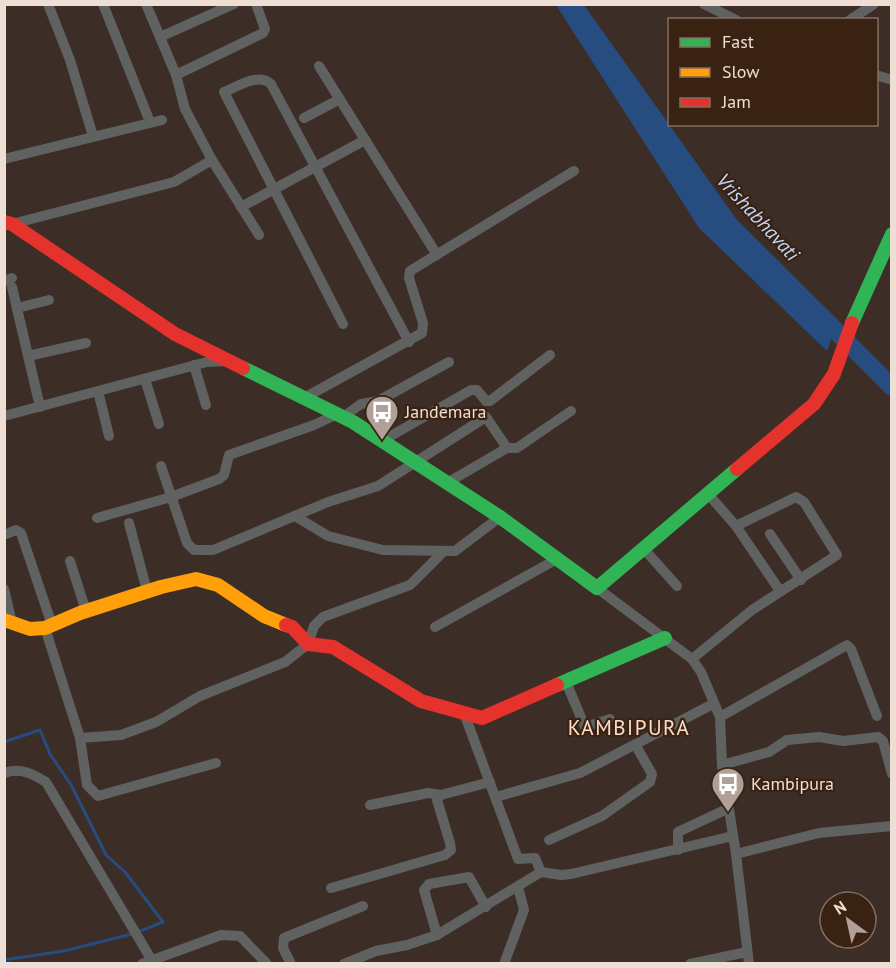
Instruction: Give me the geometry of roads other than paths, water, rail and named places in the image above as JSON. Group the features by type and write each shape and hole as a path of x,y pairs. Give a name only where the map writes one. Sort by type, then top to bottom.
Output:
{"street":[{"path":"48,4 70,60 93,136"},
{"path":"103,4 150,122"},
{"path":"146,4 176,75 185,109 212,160 259,235"},
{"path":"160,37 234,4"},
{"path":"176,75 263,33 265,29 256,4"},
{"path":"704,4 732,18"},
{"path":"853,18 874,4"},
{"path":"319,66 436,255"},
{"path":"343,324 224,92 255,80 268,81 409,342"},
{"path":"304,118 340,99"},
{"path":"4,159 162,120"},
{"path":"241,207 365,140"},
{"path":"8,223 174,182 212,160"},
{"path":"304,398 409,342 423,331 409,275 413,269 574,171"},
{"path":"8,223 175,334 340,415 415,462 500,517 692,659 701,672 720,717 727,809 736,854 748,958 690,963"},
{"path":"597,588 814,404 834,374 857,310 891,234"},
{"path":"10,282 40,407"},
{"path":"17,308 49,300"},
{"path":"28,356 86,343"},
{"path":"382,441 471,390 477,390 486,401 490,401 550,355"},
{"path":"4,416 194,365 231,361"},
{"path":"97,518 171,497 222,477 229,456 317,424 362,404 378,400 449,362"},
{"path":"194,365 207,405"},
{"path":"145,379 159,424"},
{"path":"98,392 109,435"},
{"path":"447,483 507,448 517,448 571,411"},
{"path":"161,466 187,543 194,550 213,550 295,516 378,486 484,417 507,448"},
{"path":"709,495 736,526 780,591"},
{"path":"692,659 724,631 780,591 801,580 837,555 800,498 792,497 736,526"},
{"path":"295,516 324,535 342,540 387,550 444,551 462,549 500,517"},
{"path":"129,523 147,591"},
{"path":"4,536 16,530 21,533 80,738 87,785 98,796 216,763"},
{"path":"770,534 801,580"},
{"path":"644,549 677,586"},
{"path":"80,738 126,734 161,720 200,696 285,662 308,644 314,626 323,616 410,585 444,551"},
{"path":"435,627 557,559"},
{"path":"70,561 86,610"},
{"path":"4,589 8,621 30,628 49,626 86,610 196,579 218,585 264,616 292,627 308,644 333,647 421,701 482,718 665,638"},
{"path":"720,717 847,645 851,649 877,716"},
{"path":"566,682 585,727 610,719"},
{"path":"496,797 580,773 636,746 713,704"},
{"path":"464,713 519,860 535,858 541,872"},
{"path":"722,765 769,752 787,740 819,737 843,741 878,737 884,741 891,774"},
{"path":"549,840 602,816 650,782 652,774 636,746"},
{"path":"4,773 14,770 32,774 46,782 150,962 220,935 240,936 267,963"},
{"path":"370,805 428,793 441,795 490,782"},
{"path":"331,888 445,855 450,850 450,843 437,801 441,795"},
{"path":"678,850 678,832 727,809"},
{"path":"736,854 819,833 891,826"},
{"path":"344,963 376,951 437,936 541,872 571,874 733,836"},
{"path":"437,936 424,890 429,884 469,877 486,907"},
{"path":"504,963 524,910 518,887"},
{"path":"291,963 283,948 284,938 363,906"}],"water":[{"path":"556,5 584,5 737,220 838,320 827,351 699,228"}],"waterway":[{"name":"Vrishabhavati","path":"818,313 892,387"},
{"path":"4,742 40,730 50,754 71,785 106,855 125,872 163,922 138,932"},
{"path":"4,960 64,951 132,934"}],"place":[{"name":"Jandemara","path":"382,441"},
{"name":"Kambipura","path":"728,813"}],"district":[{"name":"KAMBIPURA","path":"629,728"}]}
